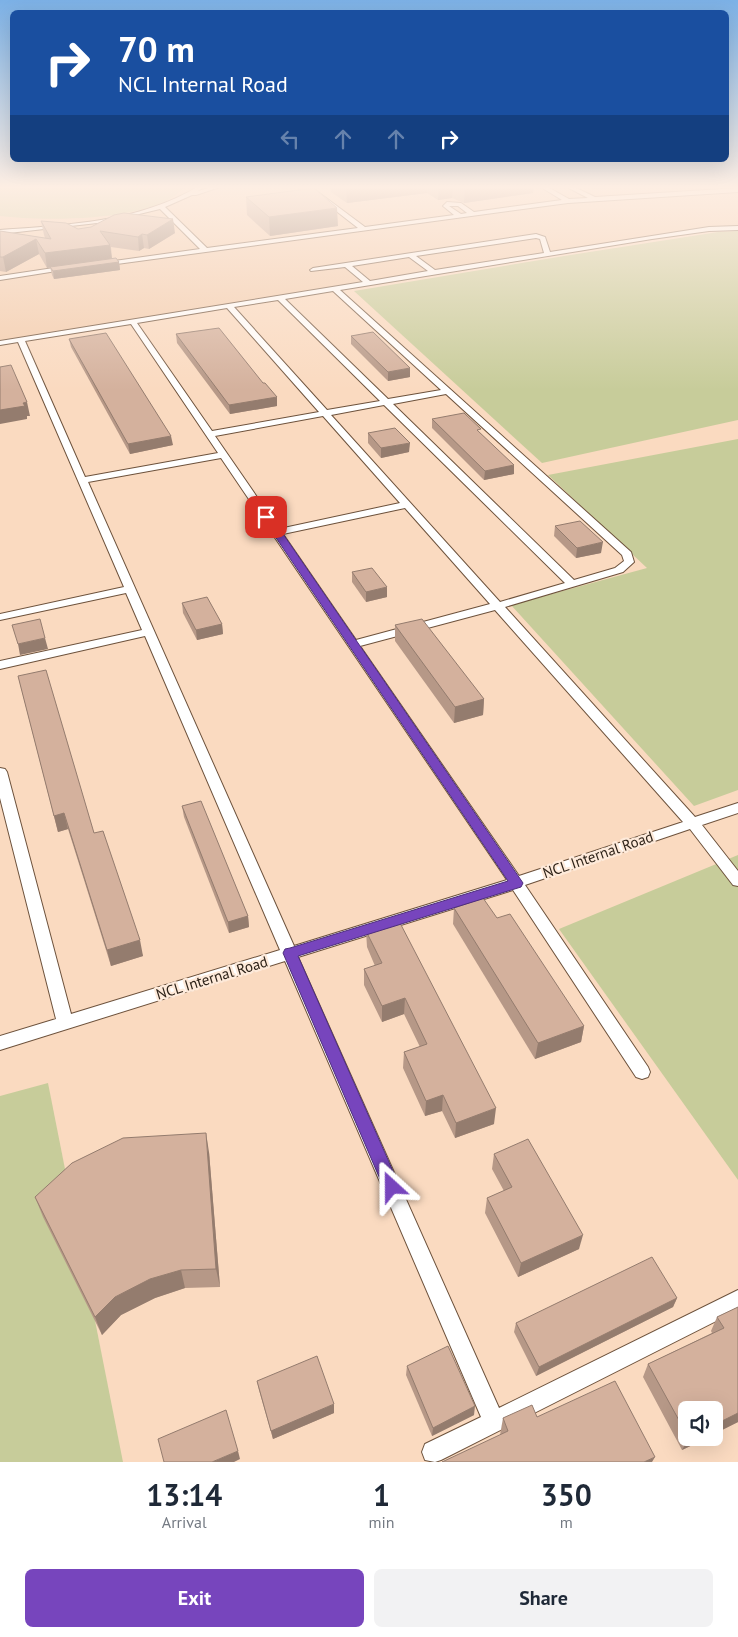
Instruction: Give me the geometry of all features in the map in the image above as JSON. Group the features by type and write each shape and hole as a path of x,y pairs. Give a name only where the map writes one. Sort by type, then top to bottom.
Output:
{"lane":[{"path":"97,264 172,254"},
{"path":"313,270 415,254"},
{"path":"0,343 547,254"},
{"path":"410,255 434,273"},
{"path":"491,257 499,262"},
{"path":"346,264 369,283"},
{"path":"0,278 78,267"},
{"path":"336,289 627,554 629,562 618,570 572,584 353,644"},
{"path":"280,298 572,584"},
{"path":"229,306 692,823 738,881"},
{"path":"133,322 516,883 642,1072"},
{"path":"21,340 494,1422"},
{"path":"210,434 448,391"},
{"path":"83,480 224,455"},
{"path":"277,532 407,505"},
{"path":"0,617 130,589"},
{"path":"0,665 149,632"},
{"path":"0,772 65,1024"},
{"name":"NCL Internal Road","path":"0,1043 516,883 738,808"},
{"path":"433,1452 738,1300"}],"shaded area":[{"path":"0,254 552,254 0,343"}],"green space":[{"path":"575,254 738,254 738,420 542,463 354,291"},
{"path":"738,439 738,790 694,806 511,605 647,568 548,475"},
{"path":"738,855 738,1180 559,929"},
{"path":"48,1083 123,1462 0,1462 0,1096"}],"building":[{"path":"116,258 119,262 53,271 50,267"},
{"path":"219,328 263,383 277,397 229,405 176,334"},
{"path":"373,332 410,368 388,372 351,336"},
{"path":"106,333 171,436 128,444 69,339"},
{"path":"11,365 27,402 23,403 25,406 0,410 0,367"},
{"path":"464,413 481,429 477,430 514,465 485,471 432,419"},
{"path":"395,428 410,443 381,448 368,433"},
{"path":"580,521 603,542 577,548 555,526"},
{"path":"372,568 387,587 366,592 352,572"},
{"path":"207,597 222,624 196,630 182,603"},
{"path":"40,619 45,638 18,644 12,625"},
{"path":"422,619 484,699 455,707 395,625"},
{"path":"46,670 94,833 103,831 140,940 107,950 64,813 54,816 18,676"},
{"path":"201,801 248,916 228,922 182,806"},
{"path":"483,898 497,918 510,914 584,1026 538,1043 454,908"},
{"path":"399,921 496,1108 456,1123 443,1095 426,1101 404,1052 427,1044 405,998 382,1006 364,969 382,963 366,931"},
{"path":"206,1133 216,1269 181,1270 150,1279 115,1297 95,1317 35,1197 72,1163 123,1138"},
{"path":"528,1139 583,1235 521,1263 487,1198 512,1187 494,1154"},
{"path":"652,1257 677,1298 539,1367 516,1323"},
{"path":"738,1307 738,1413 723,1420 723,1401 678,1401 678,1418 648,1364 724,1328 717,1317"},
{"path":"448,1346 475,1406 433,1428 407,1366"},
{"path":"317,1356 334,1404 271,1431 257,1381"},
{"path":"615,1381 655,1457 644,1462 442,1462 508,1431 503,1418 532,1405 537,1417"},
{"path":"226,1410 238,1451 212,1462 164,1462 158,1439"}],"route":[{"path":"266,517 516,883 290,953 392,1187"}]}
